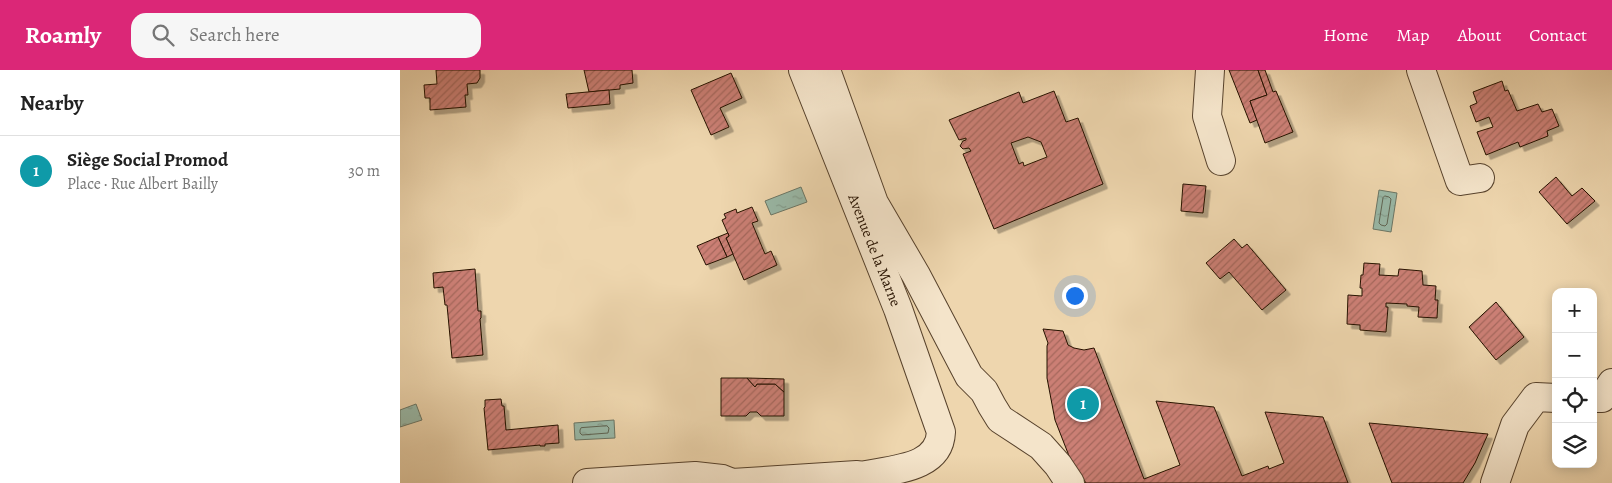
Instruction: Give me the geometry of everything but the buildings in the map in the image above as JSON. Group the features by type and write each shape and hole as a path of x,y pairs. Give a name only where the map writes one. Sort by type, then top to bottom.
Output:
{"street":[{"name":"Avenue de la Marne","path":"803,70 898,309 941,432 940,440 933,454 916,465 848,479"},
{"path":"826,70 874,203 907,259 969,376 984,391 1000,419 1041,446 1058,465 1070,483"},
{"path":"1210,70 1207,116 1221,161"},
{"path":"1421,70 1460,181 1480,178"},
{"path":"1597,398 1602,398 1612,383"},
{"path":"1495,483 1515,425 1536,397 1552,398"},
{"path":"586,483 694,476 722,479 732,483 848,479"}],"water":[{"path":"801,187 807,202 771,215 765,201"},
{"path":"1379,190 1397,193 1391,232 1373,229"},
{"path":"416,404 422,420 400,427 400,410"},
{"path":"614,420 615,438 575,440 574,423"}],"place":[{"name":"Siège Social Promod","path":"1083,404"}]}
